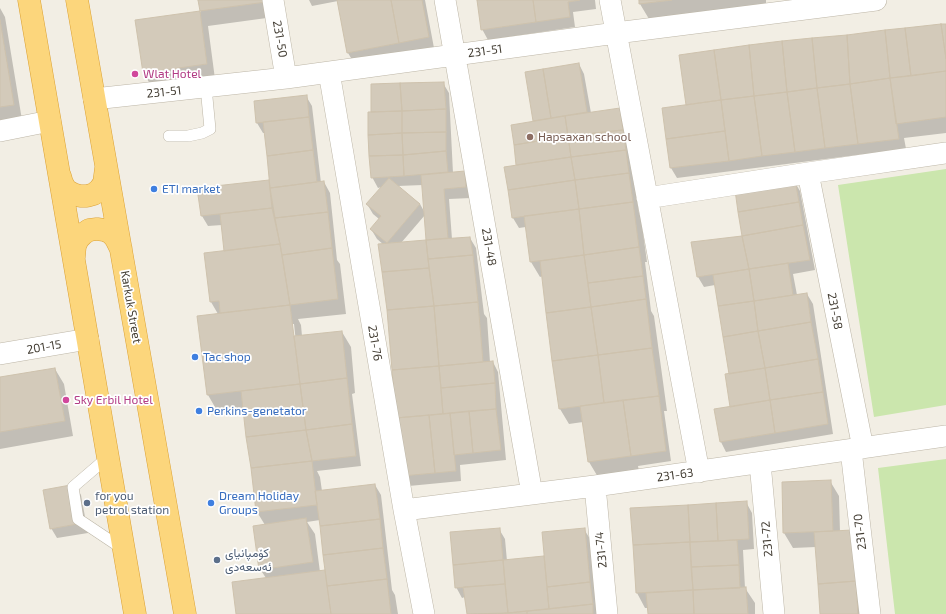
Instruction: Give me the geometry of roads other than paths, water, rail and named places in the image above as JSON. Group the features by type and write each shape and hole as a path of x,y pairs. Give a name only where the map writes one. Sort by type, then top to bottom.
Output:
{"highway":[{"path":"29,0 61,178 135,614"},
{"name":"Karkuk Street","path":"77,0 185,614"},
{"path":"61,178 66,190 73,194 80,196 94,194 104,183 106,164"},
{"path":"74,258 75,246 78,239 89,230 97,229 111,233 121,249"}],"street":[{"name":"231-50","path":"273,0 286,78"},
{"name":"231-48","path":"445,0 532,494"},
{"path":"610,0 699,472"},
{"name":"231-51","path":"94,99 286,78 455,56 616,33 778,6 876,0"},
{"name":"231-76","path":"329,72 404,510 424,614"},
{"path":"0,131 50,121"},
{"path":"647,198 946,153"},
{"name":"231-58","path":"808,173 857,449"},
{"name":"201-15","path":"0,354 88,339"},
{"name":"231-63","path":"404,510 699,472 946,436"},
{"name":"231-70","path":"857,449 870,614"},
{"name":"231-72","path":"760,463 774,614"},
{"name":"231-74","path":"595,486 607,614"}],"lane":[{"path":"169,136 202,134 210,129 206,87"},
{"path":"108,457 73,487 78,519 124,549"}],"place":[{"name":"Wlat Hotel","path":"135,74"},
{"name":"Hapsaxan school","path":"530,137"},
{"name":"ETI market","path":"154,189"},
{"name":"Tac shop","path":"195,357"},
{"name":"Sky Erbil Hotel","path":"66,400"},
{"name":"Perkins-genetator","path":"199,411"},
{"name":"for you petrol station","path":"87,503"},
{"name":"Dream Holiday Groups","path":"211,503"},
{"name":"کۆمپانیای ئەسعەدی","path":"217,560"}]}
